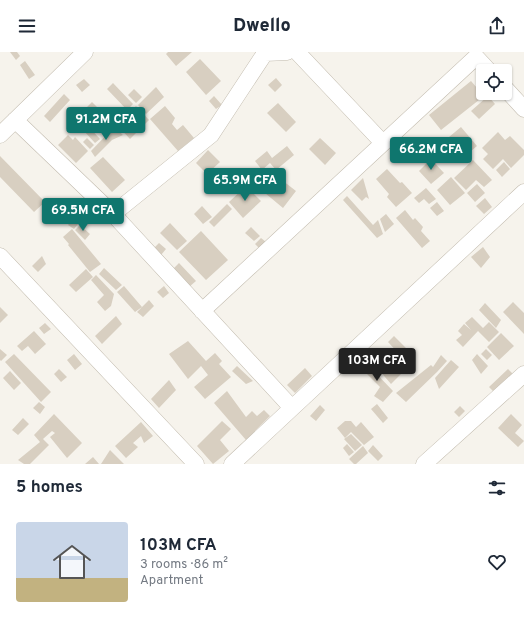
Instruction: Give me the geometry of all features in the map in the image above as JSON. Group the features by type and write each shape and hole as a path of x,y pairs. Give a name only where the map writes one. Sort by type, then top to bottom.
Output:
{"street":[{"path":"0,135 85,52"},
{"path":"113,214 211,135 265,53 287,52"},
{"path":"297,52 383,143"},
{"path":"202,311 476,57 482,64"},
{"path":"512,96 524,109"},
{"path":"15,120 113,214 292,408"},
{"path":"232,464 524,192"},
{"path":"0,256 196,464"},
{"path":"424,464 524,374"}],"building":[{"path":"10,52 17,52 20,56 16,60"},
{"path":"168,52 192,52 176,66 166,54"},
{"path":"200,59 221,81 206,95 186,72"},
{"path":"25,61 35,75 29,79 20,65"},
{"path":"276,78 282,85 275,92 268,85"},
{"path":"84,79 90,85 82,92 76,85"},
{"path":"471,81 476,87 476,100 479,100 441,130 429,115"},
{"path":"113,83 133,104 127,110 107,89"},
{"path":"156,87 164,97 146,114 138,105"},
{"path":"134,89 142,97 136,103 128,95"},
{"path":"64,94 70,100 50,122 44,116"},
{"path":"214,96 222,105 216,109 209,101"},
{"path":"483,100 492,100 495,104 479,119 471,111"},
{"path":"92,102 108,118 102,123 86,108"},
{"path":"278,103 296,122 286,132 267,113"},
{"path":"136,106 149,120 130,139 117,125"},
{"path":"165,106 175,118 172,124 177,130 183,125 194,138 178,151 150,119"},
{"path":"111,111 120,120 116,124 107,115"},
{"path":"89,127 100,139 95,143 84,131"},
{"path":"114,127 123,135 112,140 95,157 91,151"},
{"path":"461,127 477,146 465,156 449,137"},
{"path":"498,132 505,140 510,136 524,150 524,155 511,168 503,159 493,169 483,159 488,154 482,148"},
{"path":"68,135 73,140 75,137 88,151 76,163 58,145"},
{"path":"87,138 94,145 90,149 83,142"},
{"path":"320,138 336,153 325,165 309,149"},
{"path":"287,146 294,155 276,170 270,163 262,170 255,161 267,151 272,158"},
{"path":"208,150 220,162 207,174 196,163"},
{"path":"0,156 45,202 34,212 0,177"},
{"path":"103,157 125,180 112,192 90,168"},
{"path":"429,157 444,173 431,184 419,171 427,163 424,160"},
{"path":"473,160 492,180 484,187 476,180 466,190 454,178"},
{"path":"504,162 510,169 502,177 496,170"},
{"path":"387,169 412,193 396,207 387,197 389,194 376,179"},
{"path":"278,177 296,191 283,208 265,193"},
{"path":"451,177 465,193 450,205 437,190"},
{"path":"363,178 369,199 366,197 362,201 351,190"},
{"path":"477,184 485,193 475,202 467,193"},
{"path":"246,186 261,201 243,218 229,202"},
{"path":"426,188 436,199 429,204 424,199 419,203 414,198"},
{"path":"347,196 373,225 378,220 383,234 377,238 343,200"},
{"path":"485,198 492,207 484,214 476,206"},
{"path":"437,202 444,211 437,216 430,208"},
{"path":"227,204 232,209 214,227 209,222"},
{"path":"84,206 89,210 74,229 68,225"},
{"path":"202,206 212,217 203,224 194,214"},
{"path":"60,208 71,219 65,224 55,214"},
{"path":"405,210 413,220 415,218 423,227 421,231 430,241 422,248 396,218"},
{"path":"386,214 394,224 385,232 380,219"},
{"path":"170,223 187,241 177,250 160,233"},
{"path":"80,225 90,234 85,240 75,230"},
{"path":"251,227 260,236 254,241 245,233"},
{"path":"72,229 101,264 90,272 63,237"},
{"path":"201,231 228,260 206,280 179,252"},
{"path":"261,238 266,242 259,248 255,244"},
{"path":"159,243 166,249 161,255 153,249"},
{"path":"483,247 490,257 481,268 471,257"},
{"path":"42,256 46,264 38,272 32,266"},
{"path":"179,263 196,281 189,287 173,269"},
{"path":"104,268 122,285 116,290 99,274"},
{"path":"86,269 93,277 76,292 69,285"},
{"path":"96,275 114,294 111,306 105,311 97,302 104,295 91,280"},
{"path":"124,286 142,307 135,312 117,292"},
{"path":"164,286 169,293 163,298 157,292"},
{"path":"149,300 154,306 143,317 137,312"},
{"path":"513,302 524,313 524,334 503,312"},
{"path":"485,303 501,320 496,328 479,310"},
{"path":"0,307 8,315 0,323"},
{"path":"116,316 122,324 102,344 95,336"},
{"path":"472,317 483,328 489,322 499,332 489,342 478,331 463,347 456,340 462,335 458,331 464,324 471,330 465,323"},
{"path":"45,323 51,329 44,334 39,328"},
{"path":"34,331 46,344 35,354 28,346 22,351 17,346"},
{"path":"501,333 514,346 499,360 487,347"},
{"path":"394,336 407,349 401,356 388,342"},
{"path":"188,341 206,361 215,353 222,361 219,364 231,377 205,399 194,387 208,375 201,366 188,379 169,354"},
{"path":"0,349 7,355 1,361 0,360"},
{"path":"486,349 492,355 487,360 481,354"},
{"path":"14,354 51,392 41,402 5,362"},
{"path":"74,354 82,364 75,370 67,360"},
{"path":"477,354 488,366 481,374 472,360"},
{"path":"396,355 408,367 391,384 379,370"},
{"path":"441,355 447,361 406,402 396,393 431,365 433,367"},
{"path":"370,359 375,363 371,368 393,391 383,402 374,396 380,387 361,368"},
{"path":"451,360 459,367 439,389 435,378"},
{"path":"237,366 253,381 246,384 232,371"},
{"path":"305,368 312,376 295,393 287,385"},
{"path":"59,369 67,377 61,382 54,374"},
{"path":"508,369 514,375 496,394 489,387"},
{"path":"10,371 21,383 14,390 3,378"},
{"path":"169,380 176,390 159,408 151,399"},
{"path":"227,391 246,417 252,411 257,416 264,410 270,416 246,440 214,403"},
{"path":"39,402 45,407 40,414 33,408"},
{"path":"377,404 388,418 383,423 371,409"},
{"path":"320,405 325,410 316,421 310,416"},
{"path":"460,406 465,411 459,417 454,412"},
{"path":"54,414 82,443 67,458 50,437 55,433 52,431 43,439 49,445 30,464 24,464 18,460 40,442 34,435"},
{"path":"511,414 522,425 515,433 524,441 518,447 498,428"},
{"path":"23,418 29,424 18,435 12,430"},
{"path":"222,421 231,429 220,440 229,451 213,464 197,446"},
{"path":"345,421 351,421 356,427 361,422 374,437 364,445 351,432 345,438 337,428"},
{"path":"141,422 153,436 144,443 141,436 133,443 138,447 126,458 115,446"},
{"path":"351,434 362,445 355,451 344,439"},
{"path":"347,444 354,452 349,456 343,448"},
{"path":"373,445 383,456 378,461 368,451"},
{"path":"363,446 368,453 356,464 354,464 349,459"},
{"path":"110,450 124,464 101,464"},
{"path":"93,457 99,464 85,464"}]}
